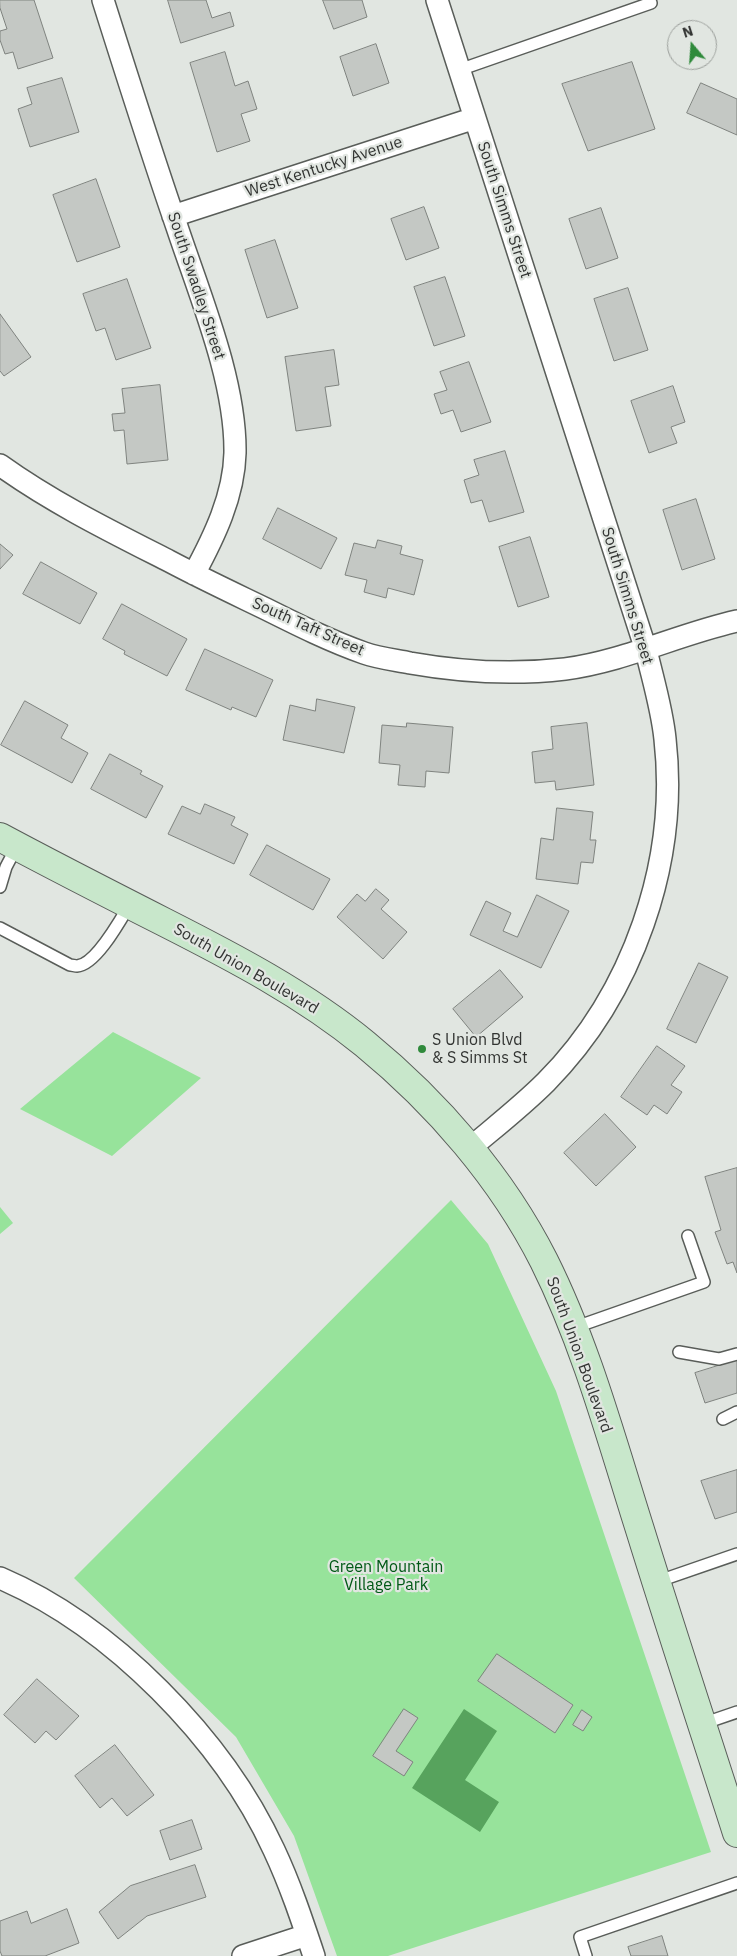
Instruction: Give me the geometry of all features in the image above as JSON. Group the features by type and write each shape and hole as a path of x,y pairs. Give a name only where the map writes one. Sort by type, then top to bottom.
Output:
{"main road":[{"name":"South Union Boulevard","path":"8,842 221,951 264,975 337,1022 391,1066 450,1126 514,1210 535,1244 573,1328 737,1833"}],"street":[{"name":"South Swadley Street","path":"103,0 224,371 230,400 235,454 232,478 224,509 210,545 194,574"},
{"name":"South Simms Street","path":"437,0 646,650 665,738 668,771 661,851 652,896 643,928 629,961 613,991 568,1057 546,1082 469,1149"},
{"name":"West Kentucky Avenue","path":"173,216 475,118"},
{"name":"South Taft Street","path":"0,465 80,515 194,574 324,638 366,653 438,668 476,672 556,670 606,662 737,621"},
{"path":"0,1578 54,1606 104,1642 144,1675 179,1709 205,1740 254,1812 274,1849 314,1956"},
{"path":"243,1956 307,1935"}],"lane":[{"path":"459,70 651,3"},
{"path":"0,887 6,868 8,842"},
{"path":"0,928 70,965 78,966 86,963 98,952 118,927 130,904"},
{"path":"573,1328 704,1282 688,1236"},
{"path":"679,1352 720,1360 737,1354"},
{"path":"723,1419 737,1412"},
{"path":"656,1582 737,1554"},
{"path":"702,1724 737,1712"},
{"path":"586,1956 580,1938 737,1883"}],"green space":[{"path":"113,1032 201,1078 112,1156 20,1109"},
{"name":"Green Mountain Village Park","path":"451,1200 488,1244 556,1391 711,1852 388,1956 337,1956 294,1836 236,1737 74,1578"},
{"path":"0,1207 13,1223 0,1234"}],"shaded area":[{"path":"464,1709 497,1731 465,1780 499,1802 480,1832 412,1788"}],"building":[{"path":"0,0 34,0 53,58 18,69 13,52 5,54 0,40 0,31 7,29 0,8"},
{"path":"168,0 206,0 212,18 230,12 234,26 181,43"},
{"path":"323,0 362,0 367,17 334,29"},
{"path":"376,44 389,83 353,96 340,57"},
{"path":"225,52 235,86 248,81 257,109 241,114 250,141 217,152 190,63"},
{"path":"632,62 655,129 588,151 562,84"},
{"path":"62,78 79,132 30,147 18,109 32,104 27,88"},
{"path":"701,83 737,99 737,135 687,113"},
{"path":"96,179 120,247 77,262 53,195"},
{"path":"424,207 439,248 406,260 391,219"},
{"path":"601,208 618,258 586,269 569,219"},
{"path":"275,240 298,308 267,318 245,250"},
{"path":"445,277 465,336 434,346 414,287"},
{"path":"127,279 151,348 116,360 105,328 96,331 83,294"},
{"path":"628,288 648,350 614,361 594,299"},
{"path":"0,314 31,357 4,376 0,371"},
{"path":"334,350 339,385 325,387 331,426 296,431 285,357"},
{"path":"469,362 491,422 461,432 453,410 441,414 434,394 447,390 440,372"},
{"path":"160,385 168,460 127,464 124,430 114,431 112,414 125,413 122,389"},
{"path":"673,386 685,422 671,427 677,443 649,453 631,401"},
{"path":"505,451 524,512 489,522 482,500 471,503 464,480 479,475 474,460"},
{"path":"696,499 715,559 682,570 663,510"},
{"path":"278,508 337,538 321,569 263,539"},
{"path":"530,537 549,597 518,607 499,547"},
{"path":"378,540 402,546 400,554 423,560 414,595 388,588 386,598 364,592 367,580 345,575 354,543 375,548"},
{"path":"0,544 13,555 0,569"},
{"path":"41,562 97,593 80,624 23,594"},
{"path":"122,604 187,639 167,676 124,654 125,651 103,639"},
{"path":"205,649 273,680 256,717 232,707 231,710 186,690"},
{"path":"317,699 355,707 344,753 283,740 290,705 315,711"},
{"path":"25,701 68,725 61,738 88,753 72,783 1,745"},
{"path":"407,723 453,727 449,773 426,771 425,787 398,785 400,765 379,763 382,725 406,727"},
{"path":"587,723 594,785 556,790 555,781 535,783 532,752 553,749 551,727"},
{"path":"110,754 142,771 140,774 163,786 146,818 91,789"},
{"path":"205,804 235,817 231,825 248,834 234,864 168,834 182,806 200,814"},
{"path":"557,808 593,812 590,840 596,840 593,863 581,862 578,884 536,879 541,838 553,840"},
{"path":"267,845 330,879 313,910 250,875"},
{"path":"376,889 389,900 381,909 407,932 383,959 337,917 357,894 365,901"},
{"path":"537,895 569,911 541,968 470,935 486,901 511,913 503,931 517,937"},
{"path":"699,963 728,977 696,1043 667,1029"},
{"path":"500,970 523,997 476,1037 453,1009"},
{"path":"657,1046 685,1066 671,1085 682,1092 667,1114 654,1105 647,1115 621,1097"},
{"path":"605,1114 636,1147 596,1186 564,1153"},
{"path":"737,1168 737,1273 733,1262 727,1264 715,1232 721,1230 705,1177"},
{"path":"737,1360 737,1393 705,1403 695,1373"},
{"path":"737,1470 737,1512 715,1519 701,1481"},
{"path":"497,1654 573,1705 555,1733 478,1681"},
{"path":"37,1679 79,1716 56,1740 46,1731 35,1743 4,1715"},
{"path":"404,1709 418,1718 396,1751 413,1762 404,1776 373,1756"},
{"path":"582,1710 592,1717 583,1731 573,1725"},
{"path":"115,1745 154,1795 127,1816 112,1798 100,1808 75,1776"},
{"path":"192,1820 202,1849 170,1860 160,1831"},
{"path":"195,1865 206,1897 147,1916 118,1939 99,1912 130,1886"},
{"path":"67,1909 79,1943 45,1956 2,1956 0,1951 0,1921 27,1911 31,1923"},
{"path":"662,1936 668,1956 631,1956 628,1947"}],"place":[{"name":"S Union Blvd & S Simms St","path":"422,1049"}]}
